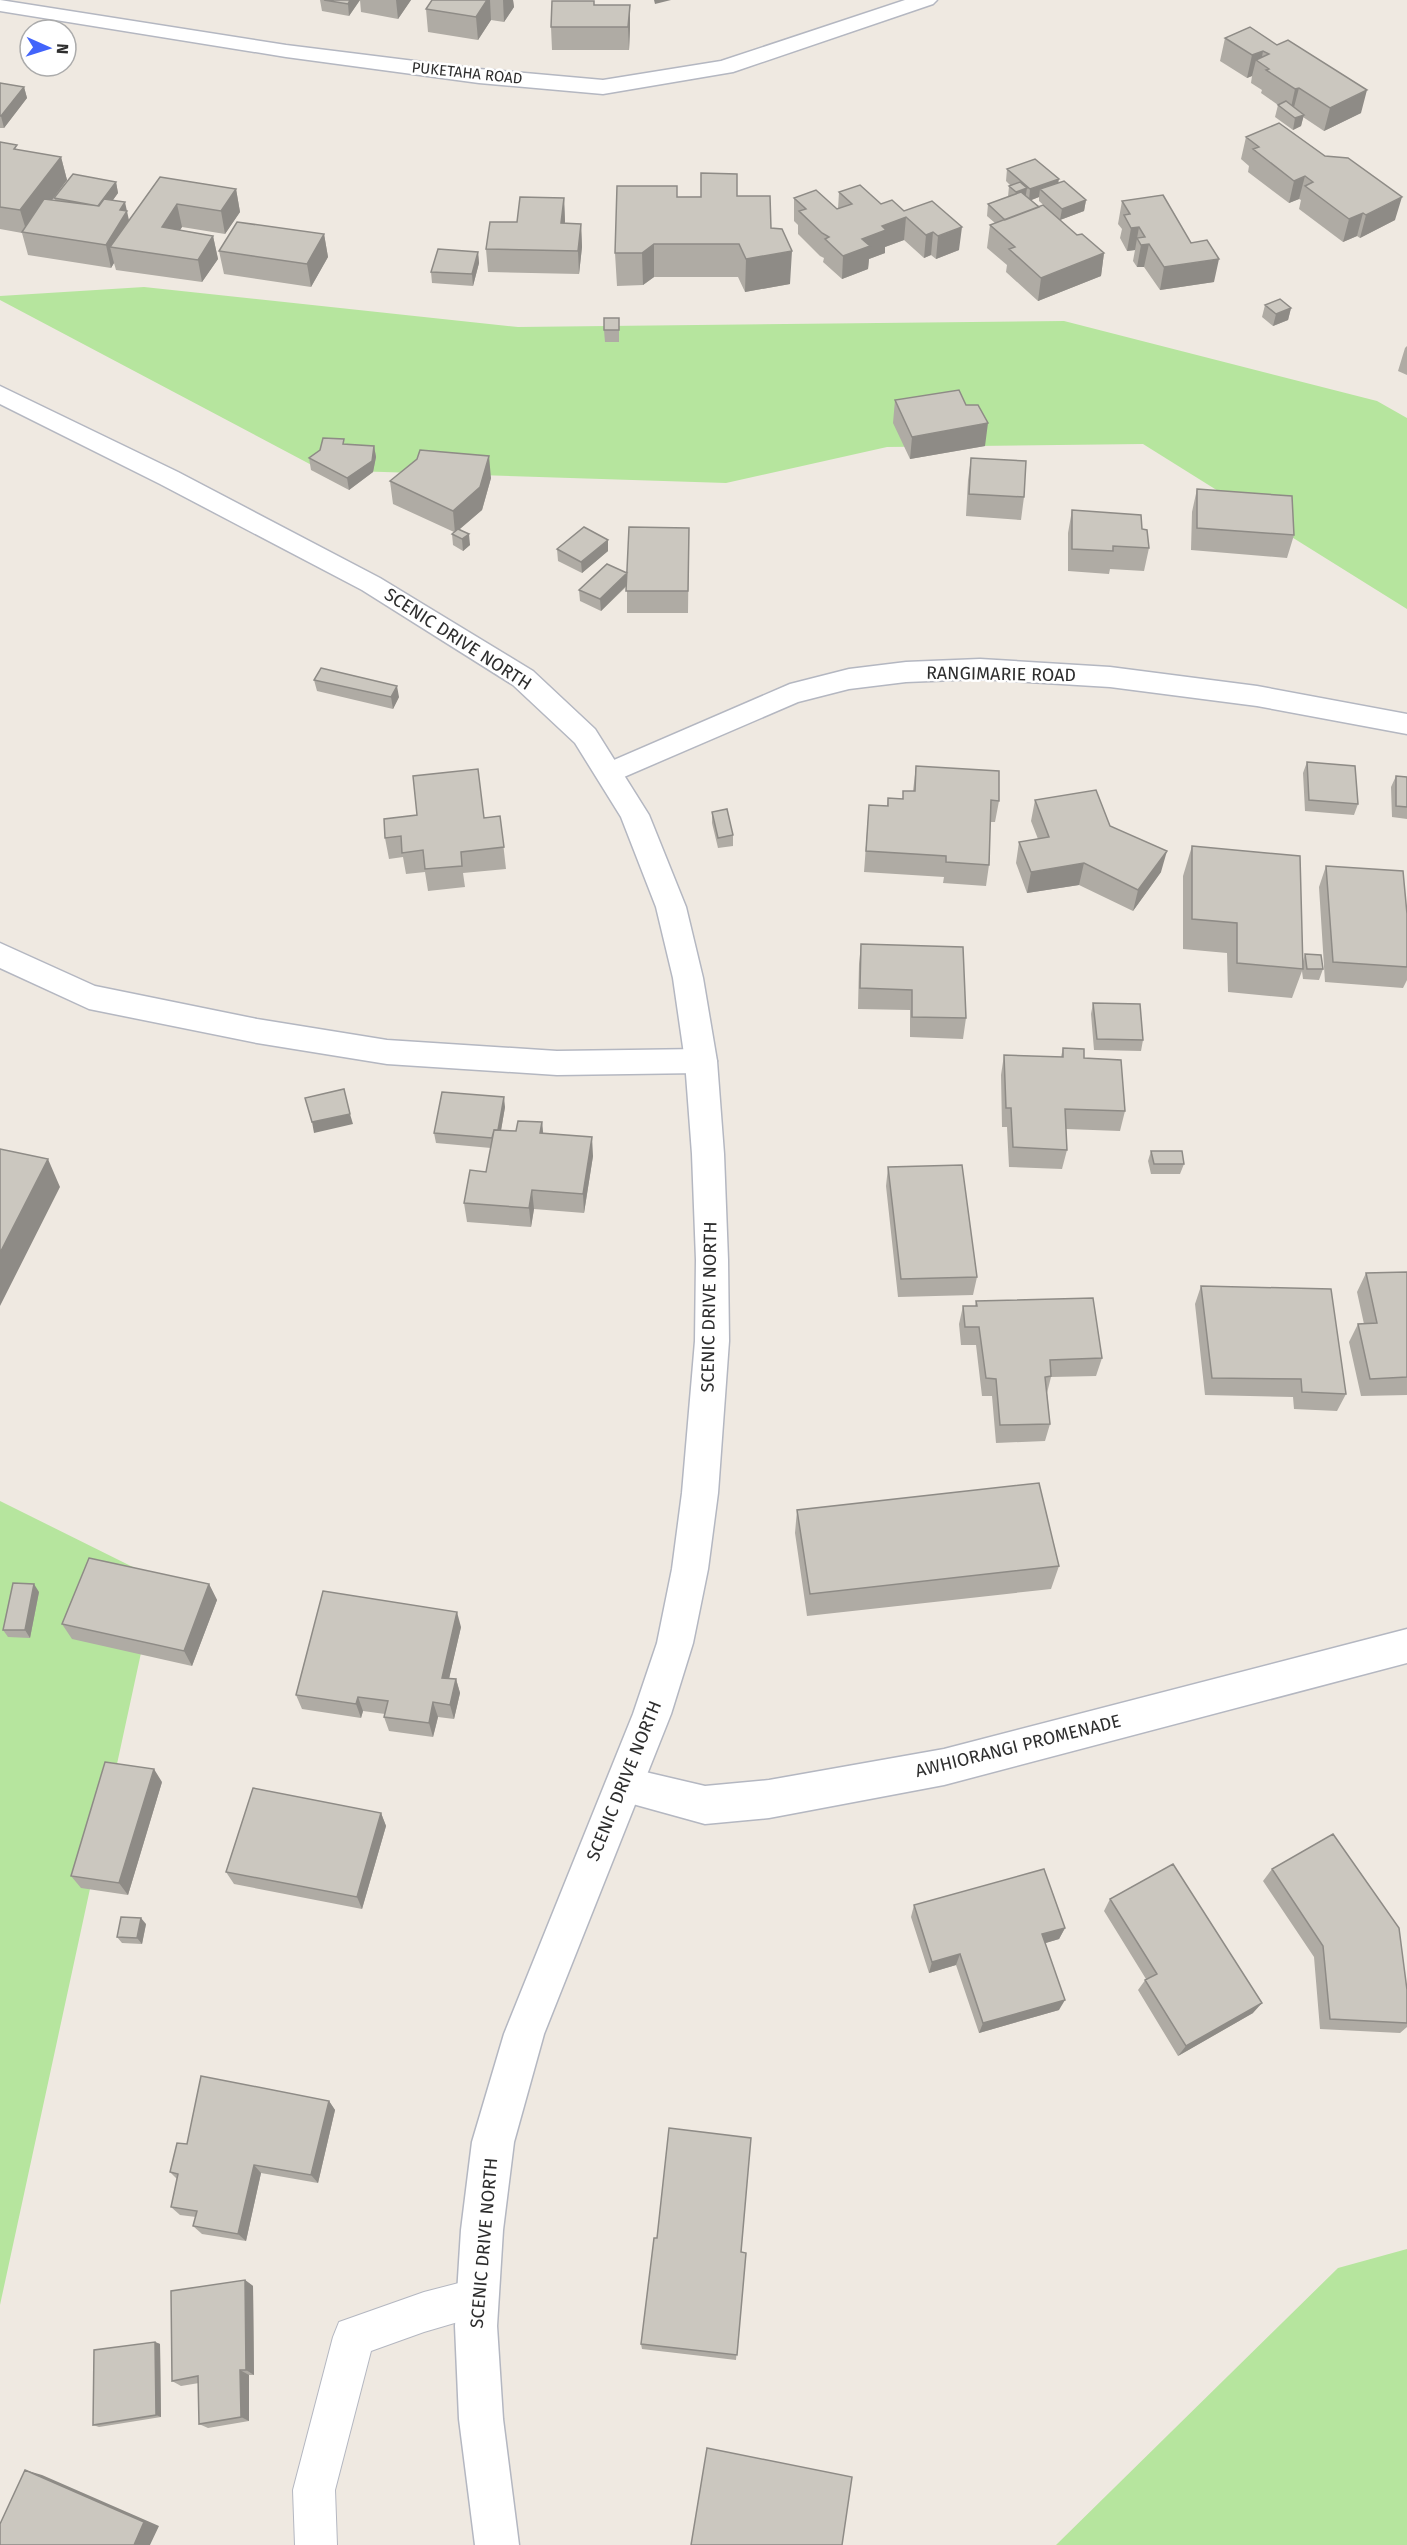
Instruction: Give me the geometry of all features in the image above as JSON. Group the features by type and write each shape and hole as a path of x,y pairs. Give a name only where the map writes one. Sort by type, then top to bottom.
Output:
{"street":[{"name":"PUKETAHA ROAD","path":"0,5 286,51 479,76 603,87 725,68 926,0"},
{"name":"SCENIC DRIVE NORTH","path":"0,394 169,478 341,568 461,638 524,678 585,736 610,772 635,815 671,907 688,978 701,1061 708,1155 712,1283 711,1352 700,1493 690,1569 675,1643 652,1714 524,2034 496,2131 482,2230 476,2326 481,2419 497,2545"},
{"name":"RANGIMARIE ROAD","path":"610,772 790,694 849,679 906,672 980,669 1110,677 1257,696 1407,724"},
{"path":"0,955 89,997 257,1031 387,1052 557,1063 701,1061"},
{"name":"AWHIORANGI PROMENADE","path":"624,1785 705,1805 769,1799 944,1767 1407,1646"}],"lane":[{"path":"316,2545 314,2490 354,2337 424,2312 478,2298"}],"green space":[{"path":"144,287 518,327 1064,321 1377,401 1407,418 1407,609 1143,444 887,447 726,483 321,470 0,300 0,296"},
{"path":"0,1501 157,1579 0,2305"},
{"path":"1407,2249 1407,2545 1056,2545 1338,2268"}],"building":[{"path":"324,0 350,0 348,4"},
{"path":"432,0 487,0 476,17 426,9"},
{"path":"552,1 594,1 594,5 630,5 628,27 551,27"},
{"path":"1250,27 1277,45 1288,40 1367,90 1330,108 1299,88 1295,89 1266,70 1269,69 1256,60 1269,54 1263,51 1252,55 1225,38"},
{"path":"0,83 24,87 1,116 0,116"},
{"path":"1286,101 1304,115 1295,118 1278,105"},
{"path":"1279,123 1325,156 1348,158 1402,197 1366,215 1363,213 1349,219 1305,186 1313,182 1305,176 1294,181 1253,149 1259,147 1246,137"},
{"path":"0,142 17,145 14,149 61,157 20,210 0,207"},
{"path":"1035,159 1059,179 1030,189 1007,169"},
{"path":"701,173 737,174 737,196 770,196 771,228 782,229 792,251 746,259 739,244 654,244 642,253 615,253 617,186 677,186 677,197 701,197"},
{"path":"73,174 116,182 98,206 54,198"},
{"path":"160,177 236,189 221,211 177,204 162,227 213,236 198,260 110,247"},
{"path":"1064,181 1086,200 1062,209 1040,189"},
{"path":"1020,182 1027,188 1016,192 1009,186"},
{"path":"860,185 881,204 892,200 904,211 932,201 962,227 938,236 933,232 926,235 906,217 882,226 886,230 862,239 870,246 843,256 825,239 829,237 799,211 806,209 794,198 816,190 837,209 852,204 839,192"},
{"path":"1021,192 1039,207 1005,220 988,204"},
{"path":"1163,195 1191,243 1207,240 1219,259 1164,267 1149,244 1141,245 1137,238 1145,237 1139,227 1131,228 1124,215 1130,214 1122,201"},
{"path":"520,197 564,198 561,223 581,224 578,251 486,249 490,222 517,222"},
{"path":"44,199 99,206 104,199 125,202 120,210 127,211 106,245 22,232"},
{"path":"1043,205 1077,235 1082,234 1104,253 1041,278 1009,249 1015,247 990,225"},
{"path":"237,222 324,234 307,264 219,251"},
{"path":"438,249 478,252 472,274 431,272"},
{"path":"1280,299 1291,308 1276,314 1265,305"},
{"path":"604,318 619,318 619,330 604,330"},
{"path":"959,390 966,405 978,405 988,423 912,437 895,400"},
{"path":"323,438 344,439 343,444 374,446 372,461 347,478 309,458 320,450"},
{"path":"420,450 489,456 480,487 453,511 390,481 417,459"},
{"path":"971,458 1026,461 1024,497 969,494"},
{"path":"1197,489 1292,496 1294,535 1197,528"},
{"path":"1072,510 1141,515 1142,529 1147,530 1149,548 1113,546 1113,551 1072,549"},
{"path":"584,527 608,540 581,562 557,549"},
{"path":"629,527 689,528 688,591 626,591"},
{"path":"458,529 469,534 462,539 452,534"},
{"path":"607,564 627,573 600,599 579,590"},
{"path":"321,668 397,686 391,697 314,680"},
{"path":"1307,762 1355,766 1358,804 1309,800"},
{"path":"916,766 999,771 999,801 991,800 989,865 946,862 946,856 866,851 869,805 888,806 888,798 903,799 903,791 915,791"},
{"path":"478,769 484,818 500,816 504,847 461,852 462,866 425,869 423,850 402,853 401,836 385,838 384,819 417,815 413,776"},
{"path":"1396,776 1407,777 1407,807 1396,806"},
{"path":"1096,790 1110,826 1167,851 1138,890 1084,863 1031,872 1019,842 1049,837 1035,800"},
{"path":"727,809 733,835 718,838 712,812"},
{"path":"1192,846 1300,856 1303,969 1237,963 1237,923 1192,919"},
{"path":"1326,866 1403,871 1407,914 1407,967 1333,962"},
{"path":"861,944 963,947 966,1018 912,1017 912,990 860,988"},
{"path":"1305,954 1321,955 1323,969 1307,969"},
{"path":"1093,1003 1140,1004 1143,1040 1097,1039"},
{"path":"1063,1048 1084,1049 1084,1058 1121,1060 1125,1111 1065,1109 1067,1150 1013,1147 1011,1108 1006,1108 1004,1055 1063,1057"},
{"path":"344,1089 350,1114 312,1122 305,1098"},
{"path":"442,1092 504,1097 498,1130 494,1130 492,1138 434,1133"},
{"path":"518,1121 542,1122 540,1133 592,1137 583,1194 532,1190 529,1208 464,1203 470,1170 486,1172 494,1130 516,1131"},
{"path":"0,1149 48,1159 0,1253"},
{"path":"1151,1151 1182,1151 1184,1164 1154,1164"},
{"path":"962,1165 977,1277 901,1279 888,1167"},
{"path":"1407,1272 1407,1377 1370,1379 1358,1324 1377,1323 1366,1273"},
{"path":"1201,1286 1331,1289 1346,1394 1302,1392 1301,1379 1212,1378"},
{"path":"1093,1298 1102,1358 1050,1360 1051,1376 1045,1377 1050,1424 1000,1425 996,1379 986,1378 979,1327 965,1327 963,1306 977,1306 976,1301"},
{"path":"1039,1483 1059,1566 810,1594 797,1510"},
{"path":"89,1558 209,1584 184,1651 62,1624"},
{"path":"13,1583 34,1584 25,1630 3,1630"},
{"path":"323,1591 457,1612 442,1678 456,1679 450,1705 433,1702 429,1723 384,1717 388,1701 358,1697 356,1704 296,1695"},
{"path":"105,1762 154,1769 119,1883 71,1876"},
{"path":"253,1788 381,1813 357,1897 226,1872"},
{"path":"1333,1834 1399,1928 1407,1990 1407,2023 1330,2019 1323,1946 1272,1869"},
{"path":"1173,1864 1262,2003 1186,2046 1145,1980 1157,1974 1110,1899"},
{"path":"1044,1869 1065,1928 1042,1934 1065,2000 983,2023 960,1954 932,1962 914,1905"},
{"path":"121,1917 141,1918 137,1938 117,1937"},
{"path":"201,2076 329,2101 311,2175 254,2165 238,2234 193,2226 197,2211 171,2207 178,2174 170,2172 177,2143 187,2144"},
{"path":"669,2128 751,2138 741,2252 746,2253 737,2355 641,2344 654,2238 657,2238"},
{"path":"245,2280 246,2370 240,2370 241,2417 199,2424 198,2376 172,2381 171,2291"},
{"path":"155,2342 156,2415 93,2425 94,2350"},
{"path":"707,2448 852,2477 842,2545 691,2545"},
{"path":"25,2470 144,2522 134,2545 0,2545 0,2524"}]}
